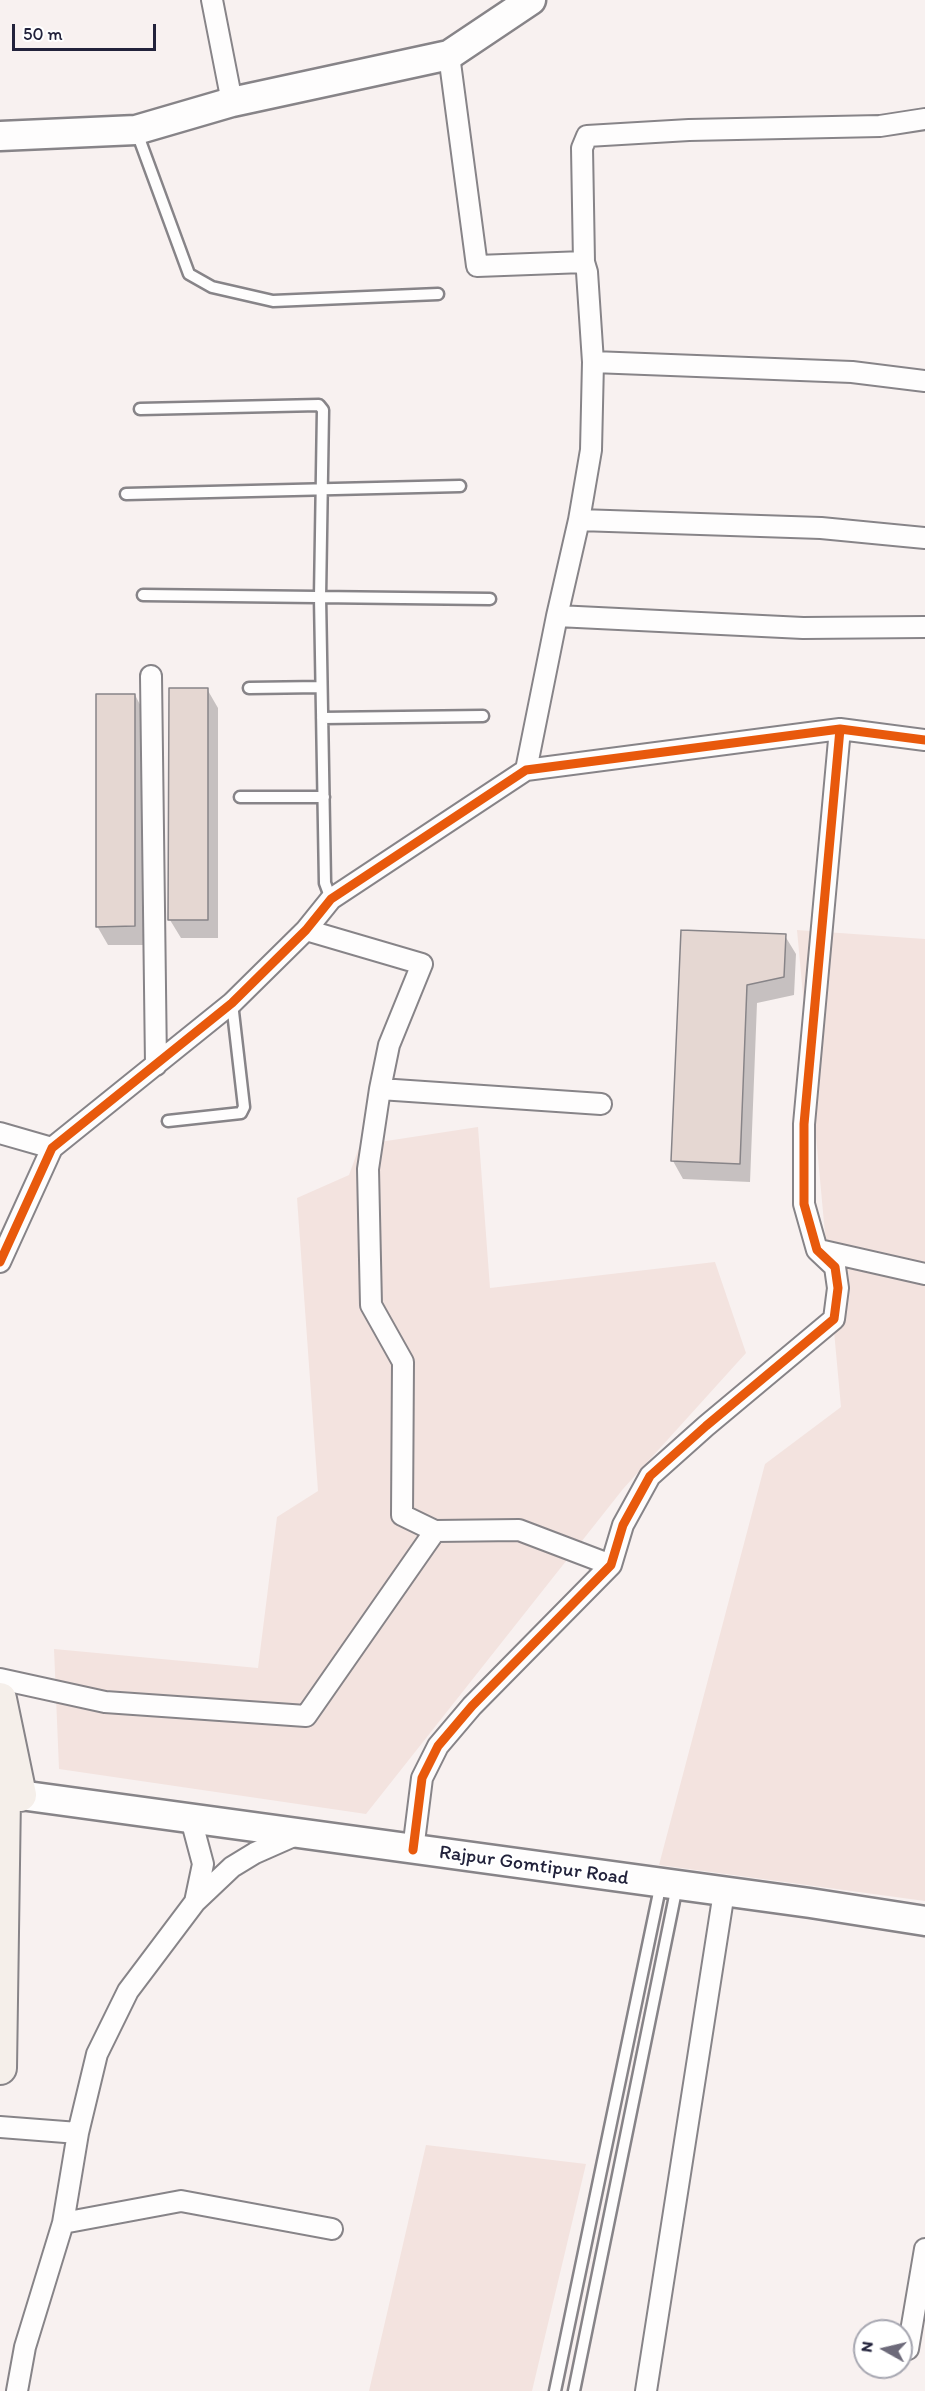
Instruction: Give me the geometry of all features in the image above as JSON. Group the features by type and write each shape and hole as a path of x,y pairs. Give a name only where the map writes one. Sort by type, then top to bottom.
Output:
{"main road":[{"path":"0,136 136,130 232,102 449,56 531,0"},
{"path":"0,1699 6,1791 0,2068"},
{"name":"Rajpur Gomtipur Road","path":"6,1791 191,1819 925,1921"}],"street":[{"path":"212,0 232,102"},
{"path":"449,56 477,266 584,262"},
{"path":"526,771 579,520 591,450 593,362 587,272 584,262 582,148 587,136 690,130 880,126 925,119"},
{"path":"593,362 852,372 925,381"},
{"path":"579,520 821,528 925,538"},
{"path":"557,616 802,628 925,627"},
{"path":"151,676 156,1065"},
{"path":"413,1850 422,1778 438,1746 472,1706 611,1565 623,1525 650,1476 834,1319 838,1288 836,1267 817,1250 804,1204 804,1124 840,729"},
{"path":"0,1262 52,1149 232,1003 306,930 331,899 526,771 840,729 925,740"},
{"path":"306,930 422,964 389,1046 368,1169 371,1305 403,1362 402,1515 435,1532 519,1530 611,1565"},
{"path":"380,1089 601,1104"},
{"path":"0,1133 52,1149"},
{"path":"817,1250 925,1274"},
{"path":"0,1679 105,1702 306,1716 435,1532"},
{"path":"191,1819 203,1864 195,1902"},
{"path":"16,2391 26,2347 63,2223 78,2133 97,2054 128,1991 195,1902 232,1868 255,1853 298,1834"},
{"path":"646,2391 724,1892"},
{"path":"0,2127 78,2133"},
{"path":"63,2223 181,2201 332,2229"},
{"path":"913,2320 925,2249"}],"lane":[{"path":"136,130 189,274 212,287 273,301 438,294"},
{"path":"140,409 319,405 323,410 321,687 325,883 331,899"},
{"path":"126,494 460,486"},
{"path":"143,595 490,599"},
{"path":"249,688 321,687"},
{"path":"322,718 483,716"},
{"path":"240,797 324,797"},
{"path":"168,1121 241,1113 244,1107 232,1003"},
{"path":"555,2391 629,2037 669,1884"},
{"path":"574,2391 645,2041 669,1884"},
{"path":"629,2037 645,2041"},
{"path":"608,2139 625,2142"},
{"path":"588,2235 605,2238"}],"shaded area":[{"path":"797,930 925,939 925,1901 659,1865 765,1464 841,1407"},
{"path":"478,1127 490,1288 715,1262 746,1353 623,1489 366,1814 59,1769 54,1649 258,1668 277,1517 318,1491 297,1198 349,1175 360,1145"},
{"path":"426,2145 586,2164 532,2391 369,2391"}],"building":[{"path":"169,688 208,688 208,920 168,920"},
{"path":"96,694 135,694 135,926 96,927"},
{"path":"681,930 786,934 784,977 747,985 740,1164 671,1161"}],"cycle path":[{"path":"0,1262 52,1148 232,1003 306,930 331,899 526,770 840,729 925,740"},
{"path":"413,1850 422,1778 438,1746 472,1706 611,1565 623,1525 650,1476 834,1319 838,1288 835,1267 817,1250 804,1204 804,1124 840,729"}]}
